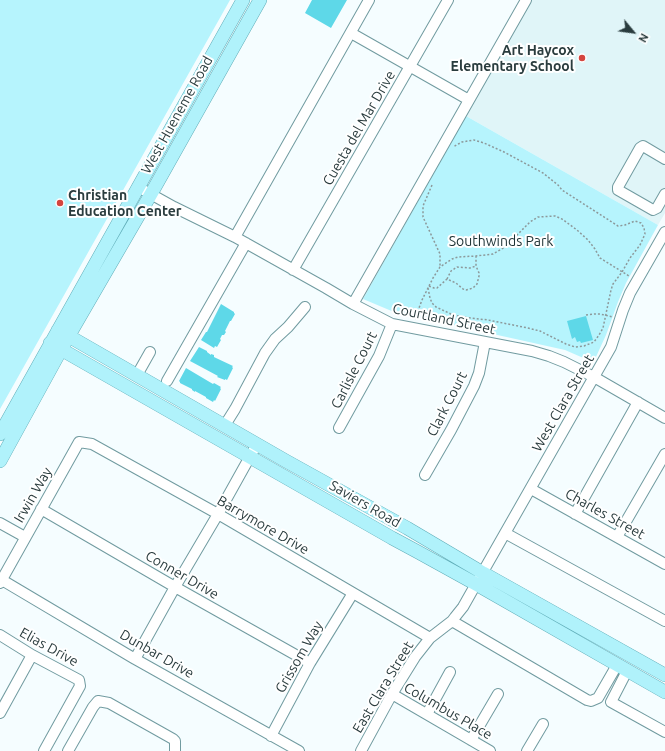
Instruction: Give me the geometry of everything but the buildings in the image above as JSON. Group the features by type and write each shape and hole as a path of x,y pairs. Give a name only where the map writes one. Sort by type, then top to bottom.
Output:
{"main road":[{"name":"West Hueneme Road","path":"56,347 138,187 242,0"},
{"name":"West Hueneme Road","path":"63,333 151,194 260,0"},
{"name":"Saviers Road","path":"63,333 407,528 479,579 622,668 665,692"},
{"name":"Saviers Road","path":"56,347 392,538 418,552 479,579 665,676"},
{"path":"0,434 56,347"},
{"path":"0,461 56,347"}],"street":[{"path":"235,237 369,0"},
{"name":"Cuesta del Mar Drive","path":"293,270 448,0"},
{"path":"352,304 526,0"},
{"path":"350,33 469,100"},
{"path":"665,159 643,146 640,148 618,187 618,190 653,210 657,208 665,194"},
{"name":"Courtland Street","path":"138,187 235,237 352,304 392,324 532,351 550,356 594,378 665,418"},
{"name":"West Clara Street","path":"479,579 611,347 630,293 665,232"},
{"path":"167,381 246,243"},
{"path":"225,426 265,353 275,339 288,327 305,307"},
{"name":"Carlisle Court","path":"340,428 379,356 392,324"},
{"name":"Clark Court","path":"425,475 474,386 479,373 485,342"},
{"path":"137,375 150,352"},
{"path":"575,514 638,402"},
{"name":"Irwin Way","path":"1,581 79,442"},
{"name":"Barrymore Drive","path":"79,442 92,444 218,514 430,638"},
{"path":"135,659 257,444"},
{"path":"617,537 665,454"},
{"name":"Charles Street","path":"531,489 617,537 664,561"},
{"name":"Conner Drive","path":"41,509 310,663"},
{"path":"0,523 25,537"},
{"path":"505,533 665,621"},
{"name":"East Clara Street","path":"361,751 392,694 415,657 430,638 452,621 463,607 479,579"},
{"name":"Dunbar Drive","path":"1,581 135,659 299,751"},
{"name":"Grissom Way","path":"271,736 310,663 353,593"},
{"path":"452,621 587,700 595,700 598,698 622,668"},
{"name":"Elias Drive","path":"0,635 32,655 79,680 80,686 44,751"},
{"path":"0,713 32,655"},
{"path":"622,668 611,702 665,732"},
{"path":"427,714 450,672"},
{"name":"Columbus Place","path":"392,694 490,751"},
{"path":"471,740 498,694"},
{"path":"68,751 93,707 98,701 109,703 173,739 175,741 174,751"},
{"path":"527,751 543,724"}],"path":[{"path":"428,287 432,303 436,307 451,314 528,328 540,331 575,347 584,346 594,342 603,328 610,290 640,245 645,234 641,223 635,221 618,226 562,190 543,173 484,143 468,140 450,149"},
{"path":"432,185 423,206 423,217 440,254 440,267"},
{"path":"412,328 416,313 428,287 440,267 458,257 486,256 493,254 500,250 530,222 538,217 555,216 562,219 588,240 600,258 638,280"},
{"path":"447,280 456,283 466,290 475,286 479,273 476,266 476,256"},
{"path":"428,287 437,288 447,280 452,270 457,267 470,268 476,266"},
{"path":"586,315 606,315 620,320"}],"shaded area":[{"name":"Art Haycox Elementary School","path":"532,0 665,0 665,213 658,225 466,116"}],"green space":[{"path":"0,0 230,0 0,409"},
{"name":"Southwinds Park","path":"466,116 658,225 626,283 595,359 591,361 565,350 394,312 363,299"}],"place":[{"name":"Art Haycox Elementary School","path":"582,58"},
{"name":"Christian Education Center","path":"60,203"}]}
